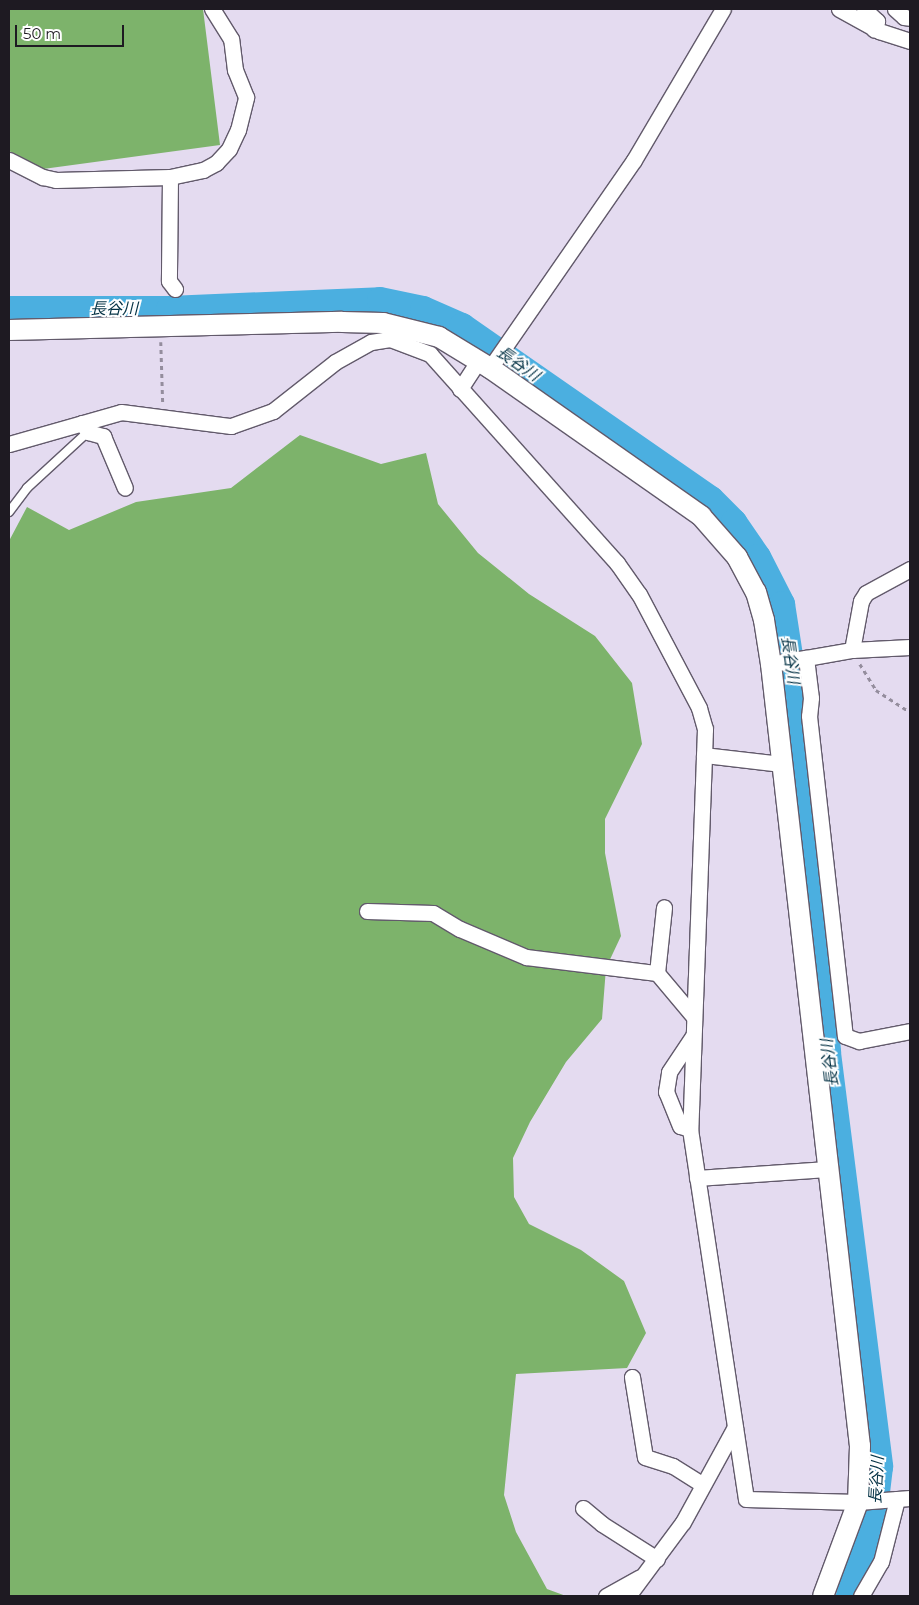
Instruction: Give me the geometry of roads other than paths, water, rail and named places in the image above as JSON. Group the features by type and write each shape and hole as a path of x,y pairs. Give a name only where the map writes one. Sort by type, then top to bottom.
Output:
{"street":[{"path":"9,160 43,177 56,180 170,177 203,170 216,163 228,149 245,113 246,97 235,70 231,39 212,14 212,9"},
{"path":"460,389 484,364 634,160 723,9"},
{"path":"839,9 874,29 910,41"},
{"path":"864,9 876,21 874,29"},
{"path":"895,9 904,17 910,18"},
{"path":"170,177 169,282 175,289"},
{"path":"9,330 383,323 439,337 484,364 700,516 737,557 756,592 764,620 860,1446 858,1502 823,1596"},
{"path":"9,444 85,428 120,412 231,426 273,411 335,362 371,342 390,339 430,354 617,563 638,594 699,708 705,729 690,1129 746,1499 858,1502 904,1499 881,1562 860,1596"},
{"path":"85,428 103,436 125,488"},
{"path":"849,650 861,601 866,594 910,570"},
{"path":"770,664 849,650 910,647"},
{"path":"806,658 811,698 809,716 845,1036 859,1041 910,1031"},
{"path":"704,755 782,764"},
{"path":"657,973 664,907"},
{"path":"367,911 433,914 460,929 526,957 657,973 694,1017"},
{"path":"690,1129 680,1126 666,1092 669,1072 693,1036"},
{"path":"697,1178 827,1169"},
{"path":"632,1377 645,1457 673,1466 702,1484"},
{"path":"628,1596 683,1522 702,1484 735,1427"},
{"path":"583,1508 602,1524 657,1559"},
{"path":"606,1596 644,1575"}],"lane":[{"path":"9,512 27,488 85,428"}],"waterway":[{"name":"長谷川","path":"9,309 169,309 380,300 423,309 462,326 711,499 734,522 758,557 782,604 795,688 828,1053 880,1467 874,1517 849,1596"}]}
